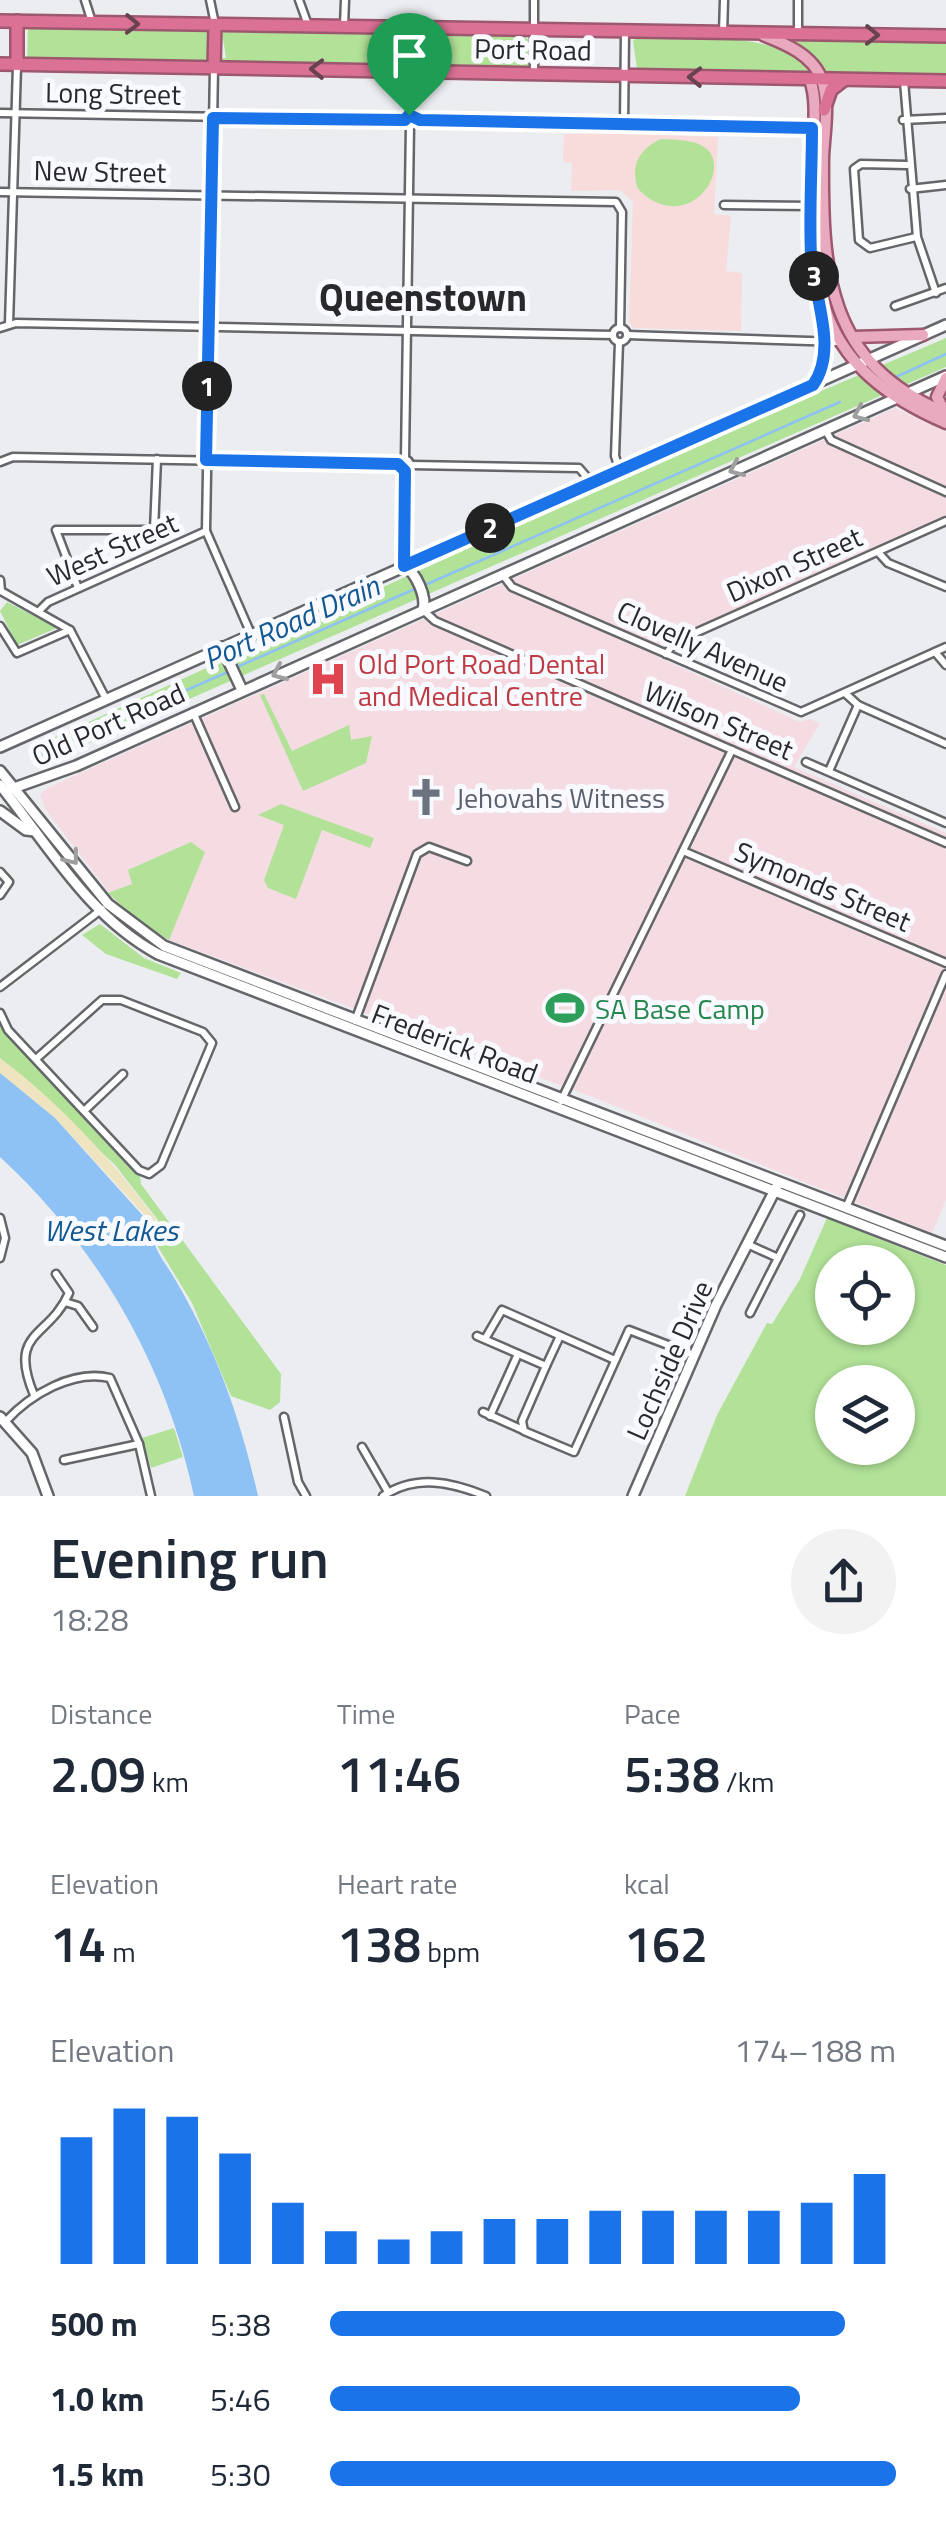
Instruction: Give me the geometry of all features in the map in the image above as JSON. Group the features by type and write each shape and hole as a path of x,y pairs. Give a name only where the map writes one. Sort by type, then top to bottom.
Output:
{"highway":[{"name":"Port Road","path":"0,21 946,36"},
{"path":"16,64 17,21"},
{"path":"214,67 215,25"},
{"path":"411,28 412,72"},
{"name":"Port Road","path":"0,64 946,80"},
{"path":"824,110 831,90 844,80"}],"main road":[{"path":"762,35 804,56 824,110 818,128"},
{"path":"816,80 817,206 812,258 824,312 841,343 865,363 907,393 946,413"},
{"path":"817,206 826,274 865,363 894,398 946,422"},
{"path":"813,385 821,374 824,312"},
{"name":"Old Port Road","path":"0,747 251,634 408,569 946,325"},
{"path":"853,337 923,335"},
{"path":"946,377 937,397 946,413"},
{"name":"Old Port Road","path":"5,789 49,777 946,377"},
{"path":"408,569 424,598 423,610"},
{"path":"222,647 242,690"},
{"path":"0,771 5,789"},
{"path":"36,812 36,787 49,777"},
{"name":"Frederick Road","path":"5,789 36,812 108,904 164,946 354,1024"},
{"name":"Frederick Road","path":"5,789 99,912 120,931 158,954 560,1102 844,1212 946,1257"},
{"path":"0,812 26,830 35,830"},
{"name":"Lochside Drive","path":"633,1496 694,1354 777,1186"},
{"name":"Frederick Road","path":"844,1212 946,1246"},
{"path":"3,1419 32,1454 48,1496"}],"street":[{"path":"86,0 92,23"},
{"path":"210,0 215,25"},
{"path":"300,0 308,26"},
{"path":"344,27 345,0"},
{"path":"534,0 534,75"},
{"path":"722,35 724,0"},
{"path":"798,0 798,34"},
{"path":"624,124 625,30"},
{"path":"9,324 16,64"},
{"path":"214,67 206,531 251,634"},
{"path":"408,569 405,465 412,72"},
{"path":"904,79 907,165 917,236 936,293"},
{"name":"Long Street","path":"0,113 818,128"},
{"path":"904,120 946,118"},
{"path":"907,165 861,164 854,169 859,240 870,248 917,236"},
{"path":"910,189 946,185"},
{"name":"New Street","path":"0,192 619,204 620,328"},
{"path":"724,204 817,206"},
{"path":"895,306 946,288"},
{"path":"0,328 9,324 613,335 620,328 626,336"},
{"path":"613,335 619,342 615,456 620,471"},
{"path":"619,342 626,336 841,343"},
{"path":"825,429 830,440 946,492"},
{"path":"0,462 13,457 579,468 592,483"},
{"path":"78,588 56,530 154,530 157,460"},
{"name":"Dixon Street","path":"666,654 675,642 946,521"},
{"name":"West Street","path":"40,610 78,588 206,531"},
{"path":"878,552 888,563 946,587"},
{"name":"Clovelly Avenue","path":"502,574 512,587 801,712 946,647"},
{"path":"0,580 0,591 70,630 106,699"},
{"name":"Wilson Street","path":"423,610 436,622 946,843"},
{"path":"0,626 17,653 70,630"},
{"path":"935,652 946,665"},
{"path":"846,694 858,705 946,744"},
{"path":"829,771 858,705"},
{"path":"193,712 234,807"},
{"path":"560,1102 732,750"},
{"path":"806,762 946,824"},
{"path":"354,1024 417,854 430,847 467,861"},
{"name":"Symonds Street","path":"683,851 946,963"},
{"path":"0,872 9,882 0,894"},
{"path":"0,987 108,904"},
{"path":"844,1212 946,974"},
{"path":"0,1014 8,1030 139,1170 155,1173 212,1048 210,1038 114,998 96,1003 36,1059"},
{"path":"84,1112 123,1074"},
{"name":"Lochside Drive","path":"750,1313 800,1215"},
{"path":"0,1218 5,1238 0,1258"},
{"path":"747,1244 778,1258"},
{"path":"34,1395 24,1367 28,1342 65,1302 68,1290 56,1274"},
{"path":"65,1302 78,1306 93,1327"},
{"path":"546,1366 481,1337 502,1310 615,1360"},
{"path":"518,1354 486,1414 574,1452 629,1330 636,1329 694,1354"},
{"path":"524,1430 522,1421 560,1336"},
{"path":"3,1419 34,1395 107,1376 116,1385 139,1444 151,1496"},
{"path":"284,1417 298,1482 306,1496"},
{"path":"64,1460 139,1444"},
{"path":"362,1447 385,1494 436,1482 486,1496"}],"shaded area":[{"path":"564,134 718,137 714,214 731,216 726,271 742,273 741,331 633,328 629,322 633,202 620,190 571,191 572,163 563,162"},
{"path":"895,408 946,432 946,515 661,643 654,655 800,722 810,719 820,723 794,767 946,833 946,1200 932,1233 595,1098 169,940 118,904 45,809 40,794 49,787"}],"green space":[{"path":"28,28 206,31 210,34 210,61 27,59"},
{"path":"222,32 401,34 408,45 399,46 400,63 409,63 407,68 221,63 219,58 226,58"},
{"path":"420,35 523,36 529,40 530,69 420,67 420,62 428,61 428,42 420,42"},
{"path":"637,37 755,42 796,58 808,71 637,69 633,41"},
{"path":"795,40 946,41 946,75 822,72"},
{"path":"661,139 698,144 708,150 714,161 708,186 687,204 655,202 638,189 638,159"},
{"path":"946,338 946,367 41,764 34,763 29,754 34,747 680,451"},
{"path":"7,602 57,628 17,645 0,611"},
{"path":"264,694 292,751 349,725 351,740 372,736 366,763 303,791 260,695"},
{"path":"281,804 374,838 370,848 322,830 296,899 268,888 264,880 284,825 258,815"},
{"path":"191,842 205,852 169,940 141,923 108,893 132,884 128,870"},
{"path":"100,924 144,958 181,973 177,979 106,954 82,935"},
{"path":"0,1026 140,1175 141,1184 281,1374 280,1402 270,1410 231,1396 192,1303 155,1242 158,1220 115,1165 0,1058"},
{"path":"827,1218 895,1245 815,1245"},
{"path":"815,1245 815,1345 915,1345 915,1253 946,1265 946,1496 685,1496 717,1415 767,1323 772,1324 800,1279"},
{"path":"174,1428 183,1457 151,1468 142,1438"}],"sand":[{"path":"0,1058 84,1133 156,1219 156,1227 55,1118 0,1073"}],"water":[{"name":"West Lakes","path":"0,1073 55,1118 152,1226 156,1248 190,1307 226,1386 258,1496 194,1496 166,1401 124,1312 68,1230 0,1157"}],"waterway":[{"name":"Port Road Drain","path":"896,377 946,354"},
{"name":"Port Road Drain","path":"425,585 840,402"},
{"name":"Port Road Drain","path":"237,667 417,588"},
{"name":"Port Road Drain","path":"32,758 230,671"}],"place":[{"name":"Old Port Road Dental and Medical Centre","path":"328,679"},
{"name":"Jehovahs Witness","path":"426,797"},
{"name":"SA Base Camp","path":"565,1008"}],"district":[{"name":"Queenstown","path":"423,297"}],"route":[{"path":"409,115 415,120 812,128 812,258 824,312 821,374 813,385 404,566 405,471 398,464 206,460 213,118 405,120 409,115"}]}
